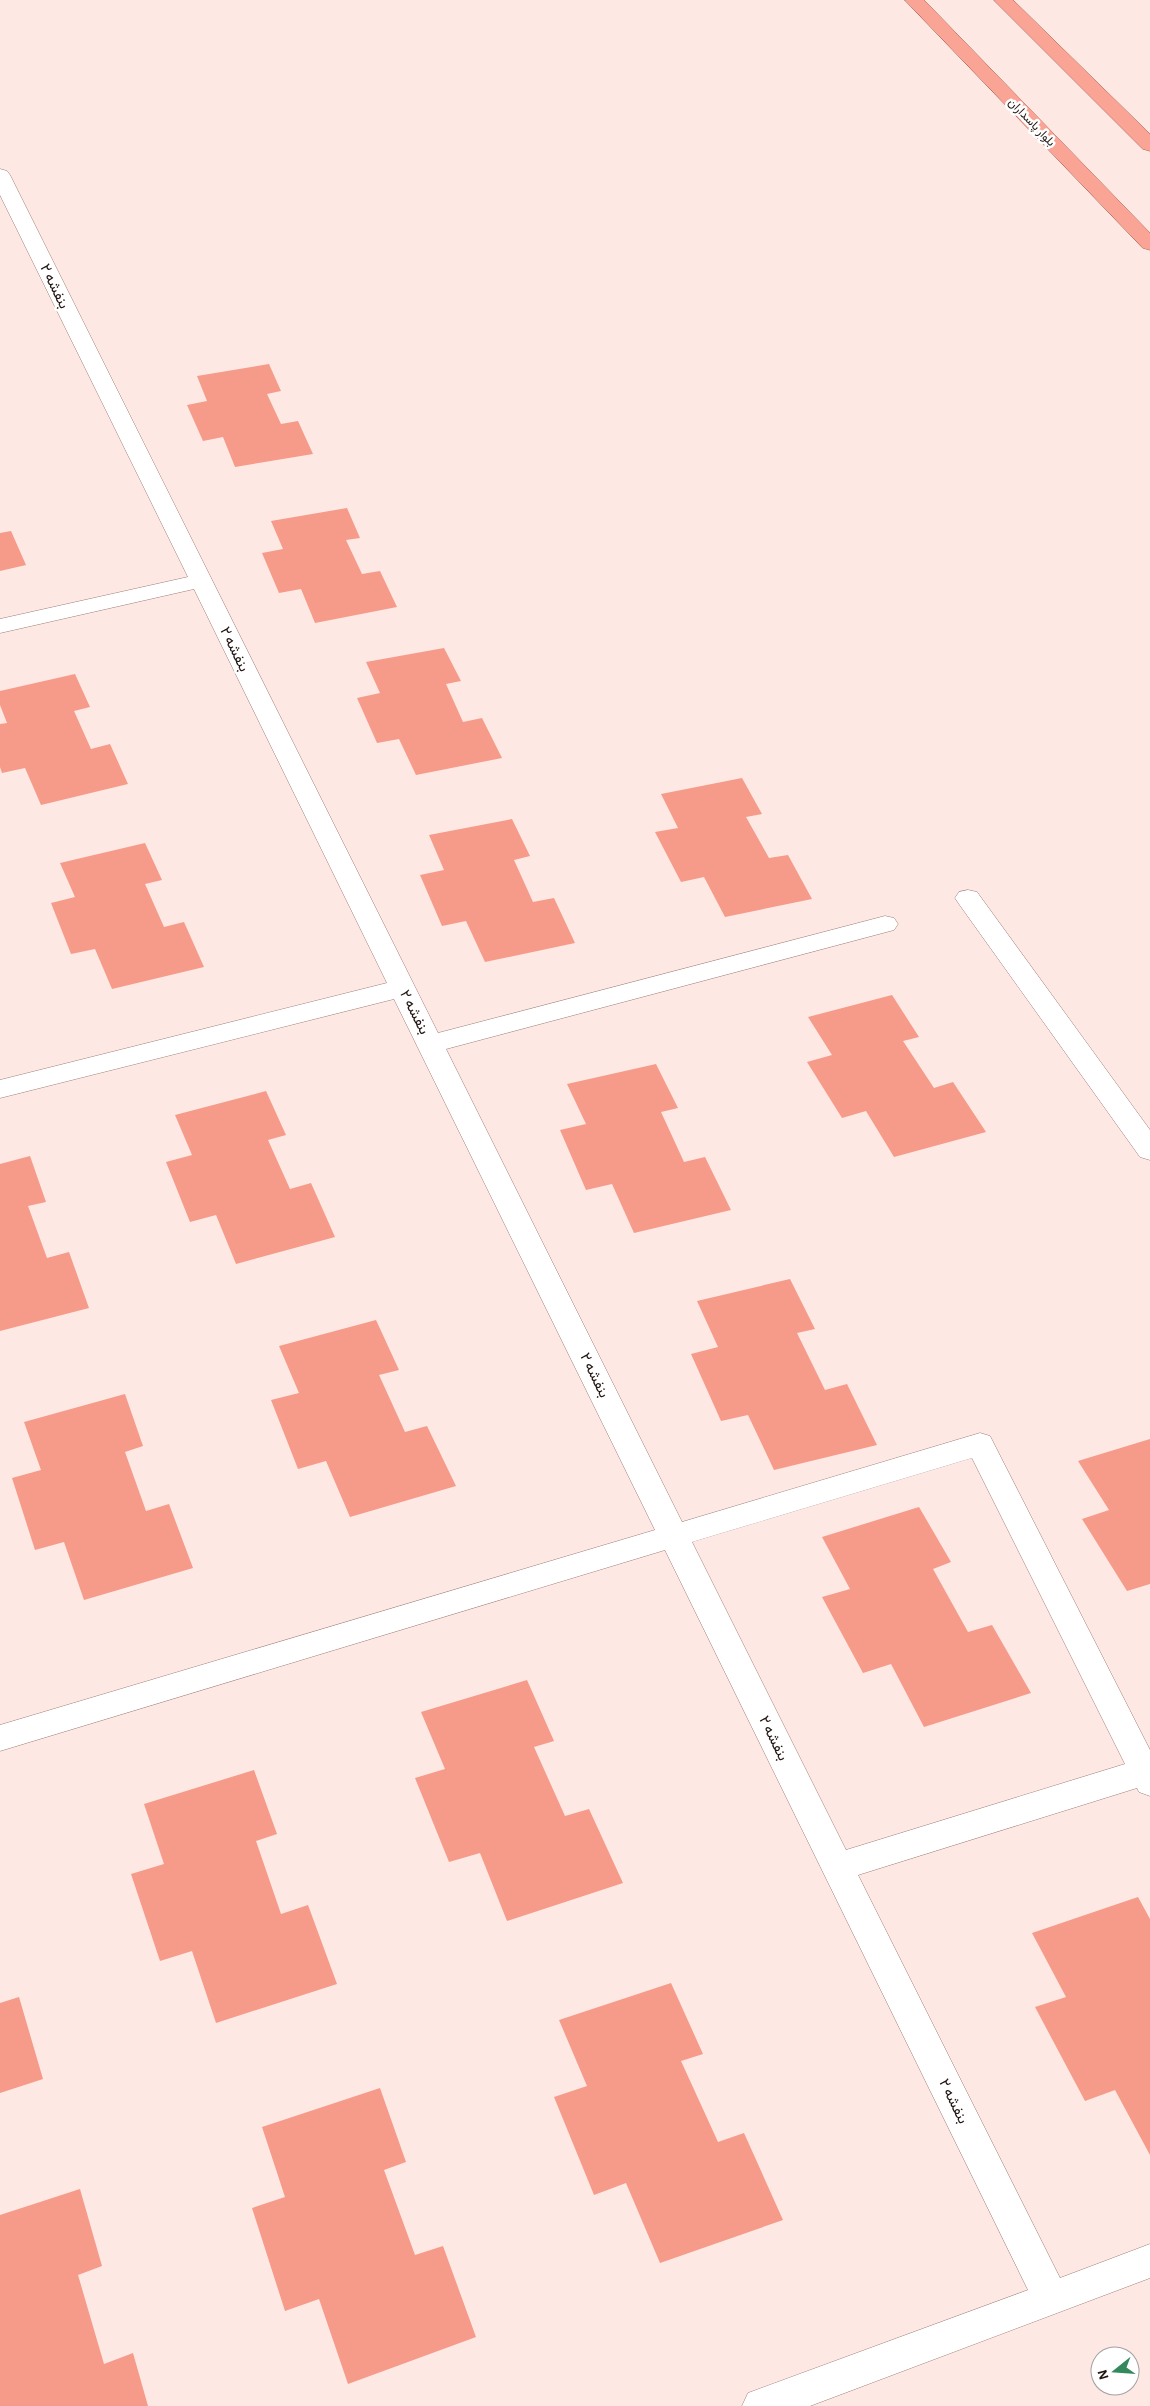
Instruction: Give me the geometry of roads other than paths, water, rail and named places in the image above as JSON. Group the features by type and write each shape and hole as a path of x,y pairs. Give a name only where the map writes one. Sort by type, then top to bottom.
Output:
{"highway":[{"name":"بلوار پاسداران","path":"914,0 1150,244"},
{"path":"1003,0 1150,145"}],"street":[{"name":"بنفشه ۲","path":"0,175 1051,2299"},
{"path":"0,626 201,581"},
{"path":"968,898 1150,1150"},
{"path":"431,1044 885,924"},
{"path":"0,1089 402,988"},
{"path":"0,1738 980,1444 1148,1775 838,1867"},
{"path":"761,2406 1150,2261"}]}
